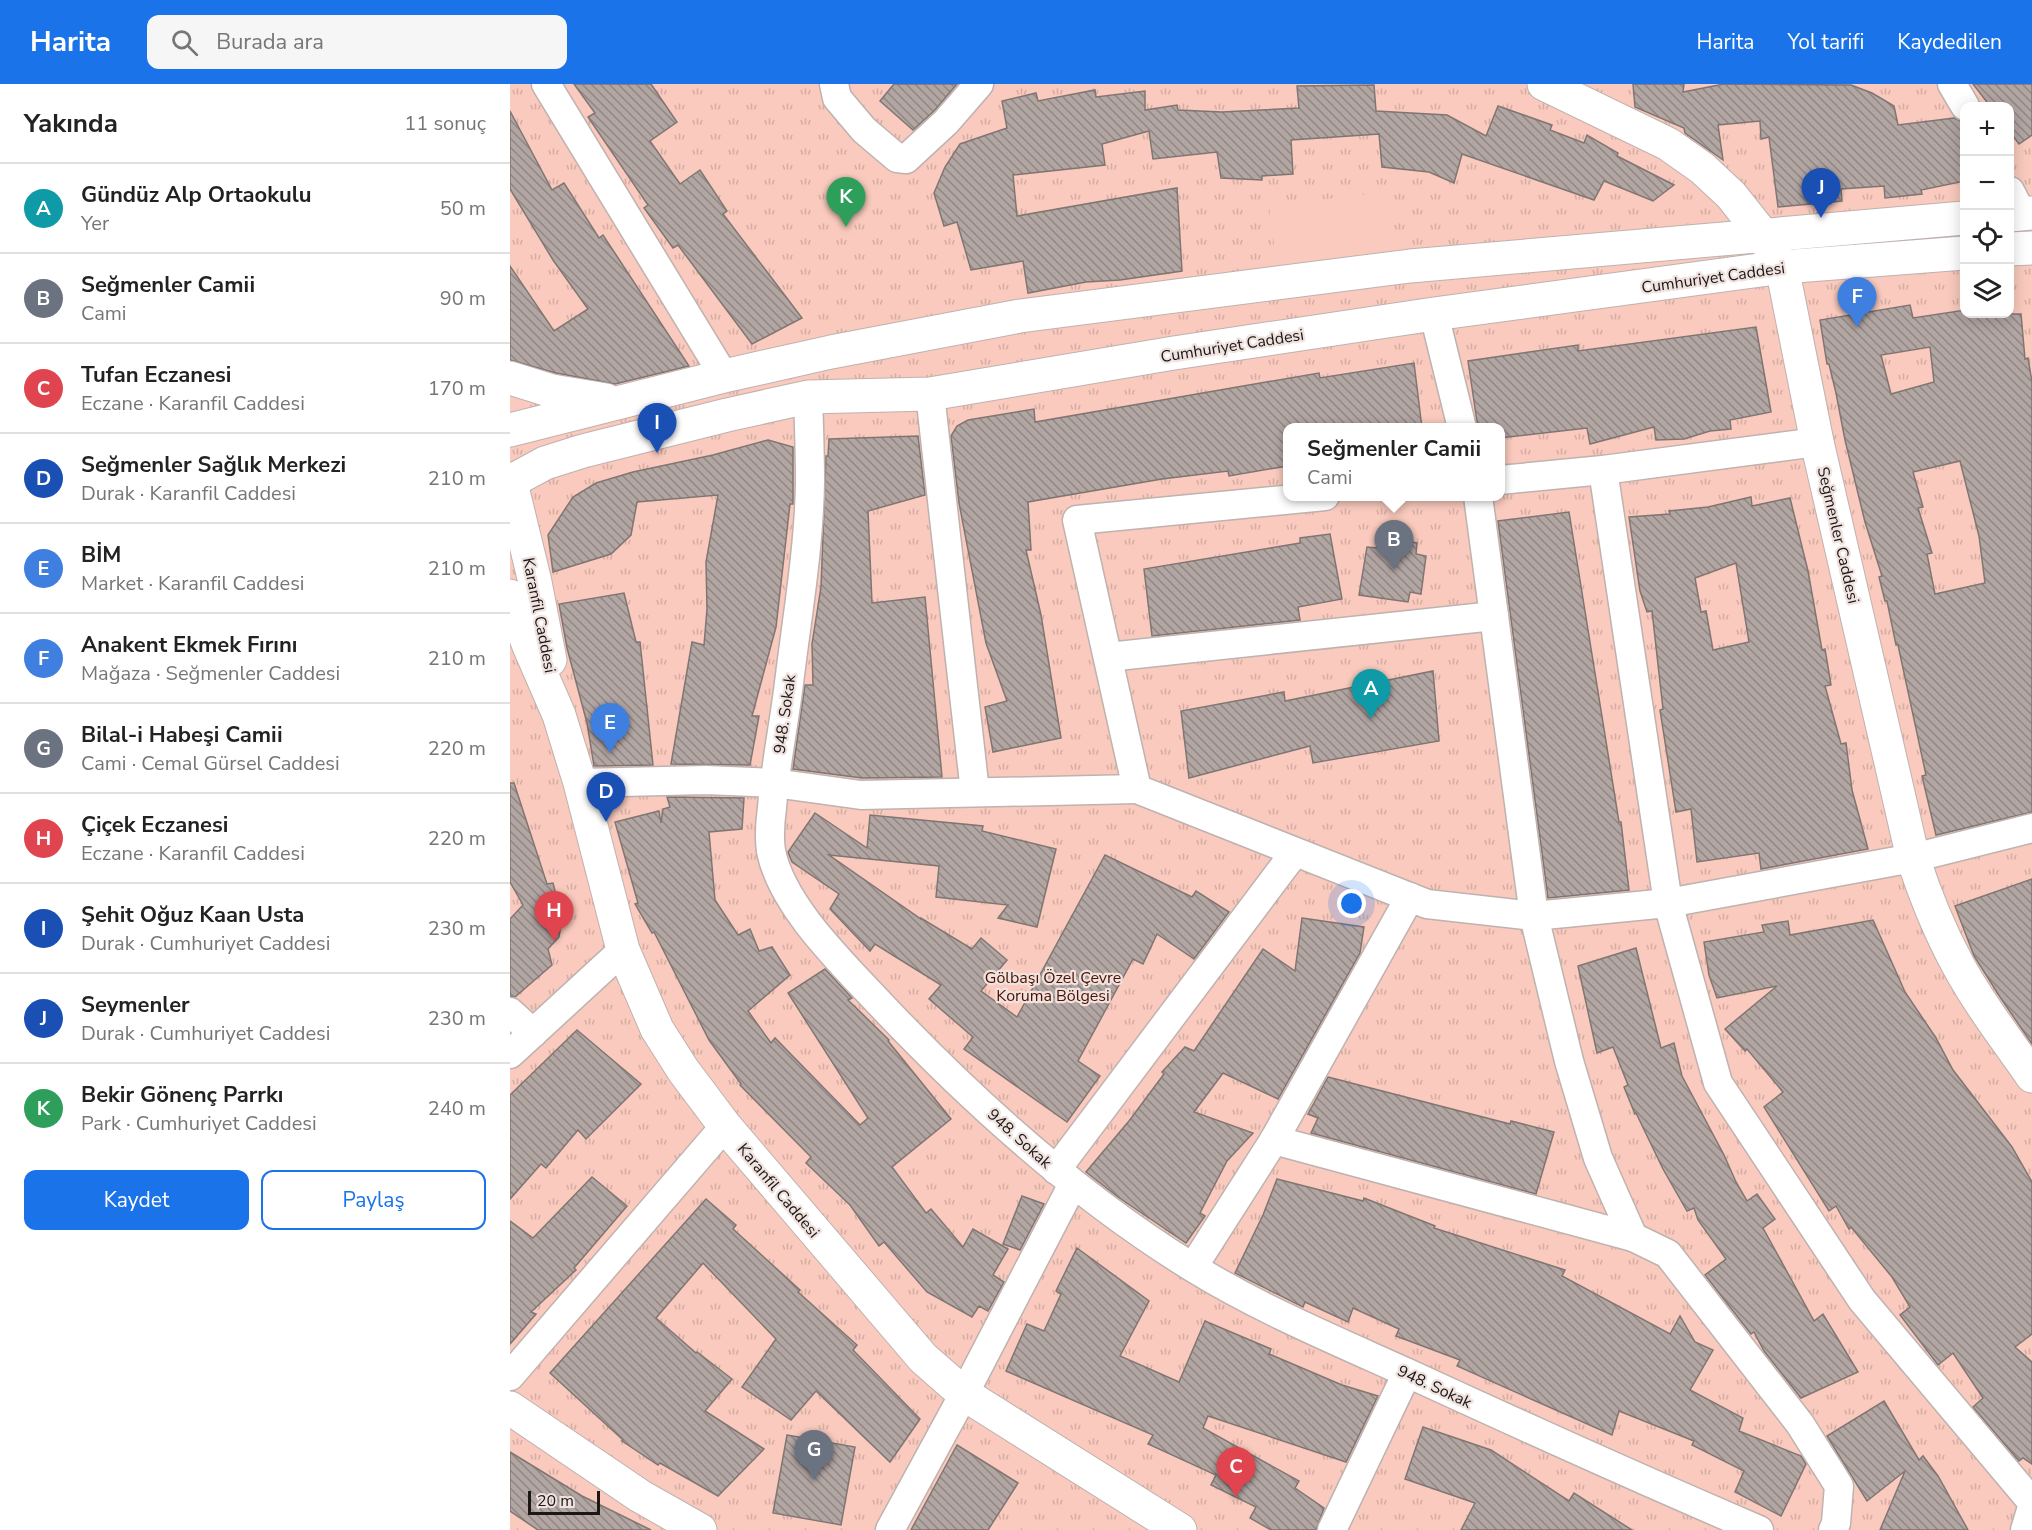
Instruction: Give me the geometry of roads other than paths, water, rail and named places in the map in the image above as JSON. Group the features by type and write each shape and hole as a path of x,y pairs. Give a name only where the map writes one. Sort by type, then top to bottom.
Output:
{"main road":[{"name":"Seğmenler Caddesi","path":"1544,84 1668,144 1702,168 1731,195 1762,234 1782,267 1817,442 1913,858 1925,896 1958,965 1976,996 2032,1076"},
{"name":"Cumhuriyet Caddesi","path":"510,430 724,376 831,352 1020,316 1410,266 1960,218"},
{"path":"2014,249 2032,248"},
{"name":"Cumhuriyet Caddesi","path":"510,481 545,463 583,451 808,397 930,394 1174,353 1434,314 1782,267 1960,253"},
{"path":"510,378 552,391 619,402"},
{"name":"Karanfil Caddesi","path":"510,481 543,622 559,715 580,783 623,950 657,1029 683,1070 725,1126 923,1358 964,1394 1180,1530"},
{"name":"Karanfil Caddesi","path":"510,596 519,650 559,715"},
{"path":"510,1408 640,1496 700,1530"}],"street":[{"path":"546,84 724,376"},
{"path":"834,84 837,98 864,130 897,158 906,159 946,122 979,84"},
{"path":"1952,84 1963,102"},
{"path":"1434,314 1461,423"},
{"path":"930,394 975,792"},
{"name":"948. Sokak","path":"808,397 810,484 806,539 774,783 770,832 771,852 781,879 795,903 830,950 915,1040 976,1100 1064,1177 1193,1267 1280,1316 1590,1458 1759,1530"},
{"path":"1505,480 1603,470 1817,442"},
{"path":"1603,470 1668,903 1718,1083 1862,1300 2032,1502"},
{"path":"1137,789 1077,519 1283,500"},
{"path":"1479,501 1534,916 1569,1060 1598,1158 1633,1237"},
{"path":"1108,657 1494,616"},
{"path":"580,783 706,780 774,783 861,795 1137,789 1427,904 1534,916 1668,903 1913,858 2032,828"},
{"path":"890,1530 964,1394 1064,1177 1295,852"},
{"path":"1193,1267 1274,1140 1410,897"},
{"path":"510,1054 623,950"},
{"path":"510,1012 533,1033"},
{"path":"510,1376 725,1126"},
{"path":"1274,1140 1633,1237 1668,1254 1800,1424 1839,1486 1836,1523 1833,1530"},
{"path":"1332,1530 1407,1373"},
{"path":"2025,1530 2032,1507"}],"place":[{"name":"Seymenler","path":"1821,218"},
{"name":"Bekir Gönenç Parrkı","path":"846,227"},
{"name":"Anakent Ekmek Fırını","path":"1857,327"},
{"name":"Şehit Oğuz Kaan Usta","path":"657,453"},
{"name":"Seğmenler Camii","path":"1394,570"},
{"name":"Gündüz Alp Ortaokulu","path":"1371,719"},
{"name":"BİM","path":"610,753"},
{"name":"Seğmenler Sağlık Merkezi","path":"606,822"},
{"name":"Çiçek Eczanesi","path":"554,941"},
{"name":"Bilal-i Habeşi Camii","path":"814,1480"},
{"name":"Tufan Eczanesi","path":"1236,1497"}],"park label":[{"name":"Gölbaşı Özel Çevre Koruma Bölgesi","path":"1053,986"}]}
